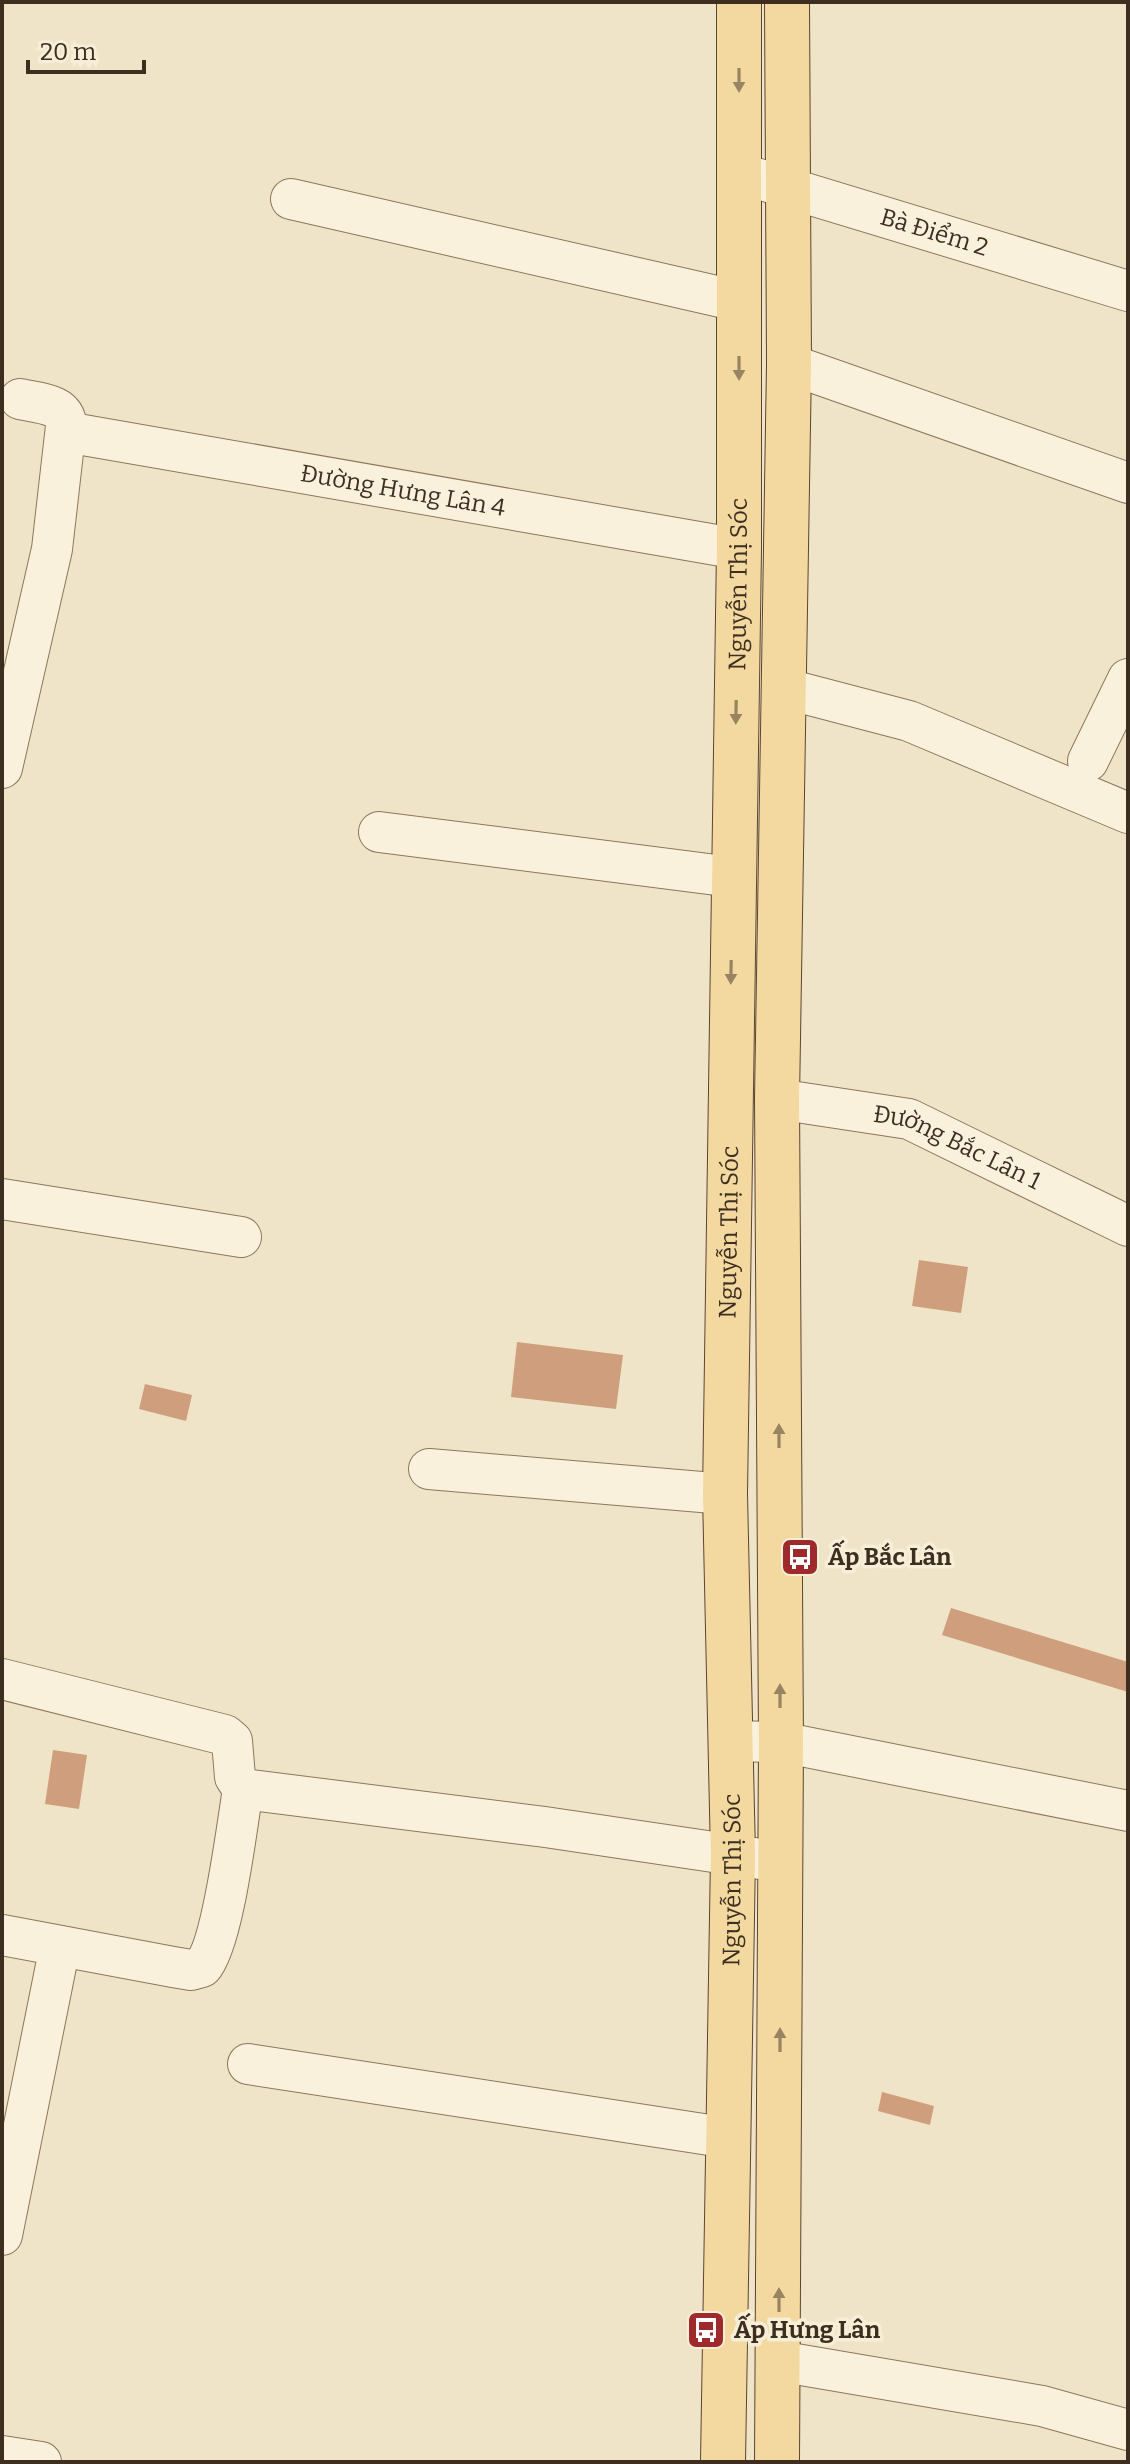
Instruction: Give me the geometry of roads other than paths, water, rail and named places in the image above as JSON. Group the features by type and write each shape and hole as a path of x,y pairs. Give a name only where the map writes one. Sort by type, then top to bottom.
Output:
{"main road":[{"name":"Nguyễn Thị Sóc","path":"723,2462 733,1856 725,1494 739,549 739,2"},
{"name":"Nguyễn Thị Sóc","path":"777,2462 781,1742 777,1099 789,364 787,2"}],"street":[{"name":"Bà Điểm 2","path":"739,173 1128,291"},
{"path":"291,199 738,301"},
{"path":"789,364 1128,483"},
{"path":"2,768 52,549 66,432 66,418 61,410 20,399"},
{"name":"Đường Hưng Lân 4","path":"66,432 739,549"},
{"path":"1088,761 1128,679"},
{"path":"783,688 909,721 1128,813"},
{"path":"379,832 732,877"},
{"name":"Đường Bắc Lân 1","path":"777,1099 909,1119 1128,1226"},
{"path":"2,1199 241,1237"},
{"path":"429,1469 725,1494"},
{"path":"2,1679 225,1735 232,1741 235,1777 243,1789 224,1901 212,1952 202,1967 191,1970 2,1935"},
{"path":"730,1741 781,1742 1128,1811"},
{"path":"243,1789 545,1827 781,1862"},
{"path":"2,2235 60,1946"},
{"path":"248,2064 729,2138"},
{"path":"778,2361 1042,2406 1128,2430"},
{"path":"2,2456 41,2462"}],"place":[{"name":"Ấp Bắc Lân","path":"800,1557"},
{"name":"Ấp Hưng Lân","path":"706,2330"}]}
